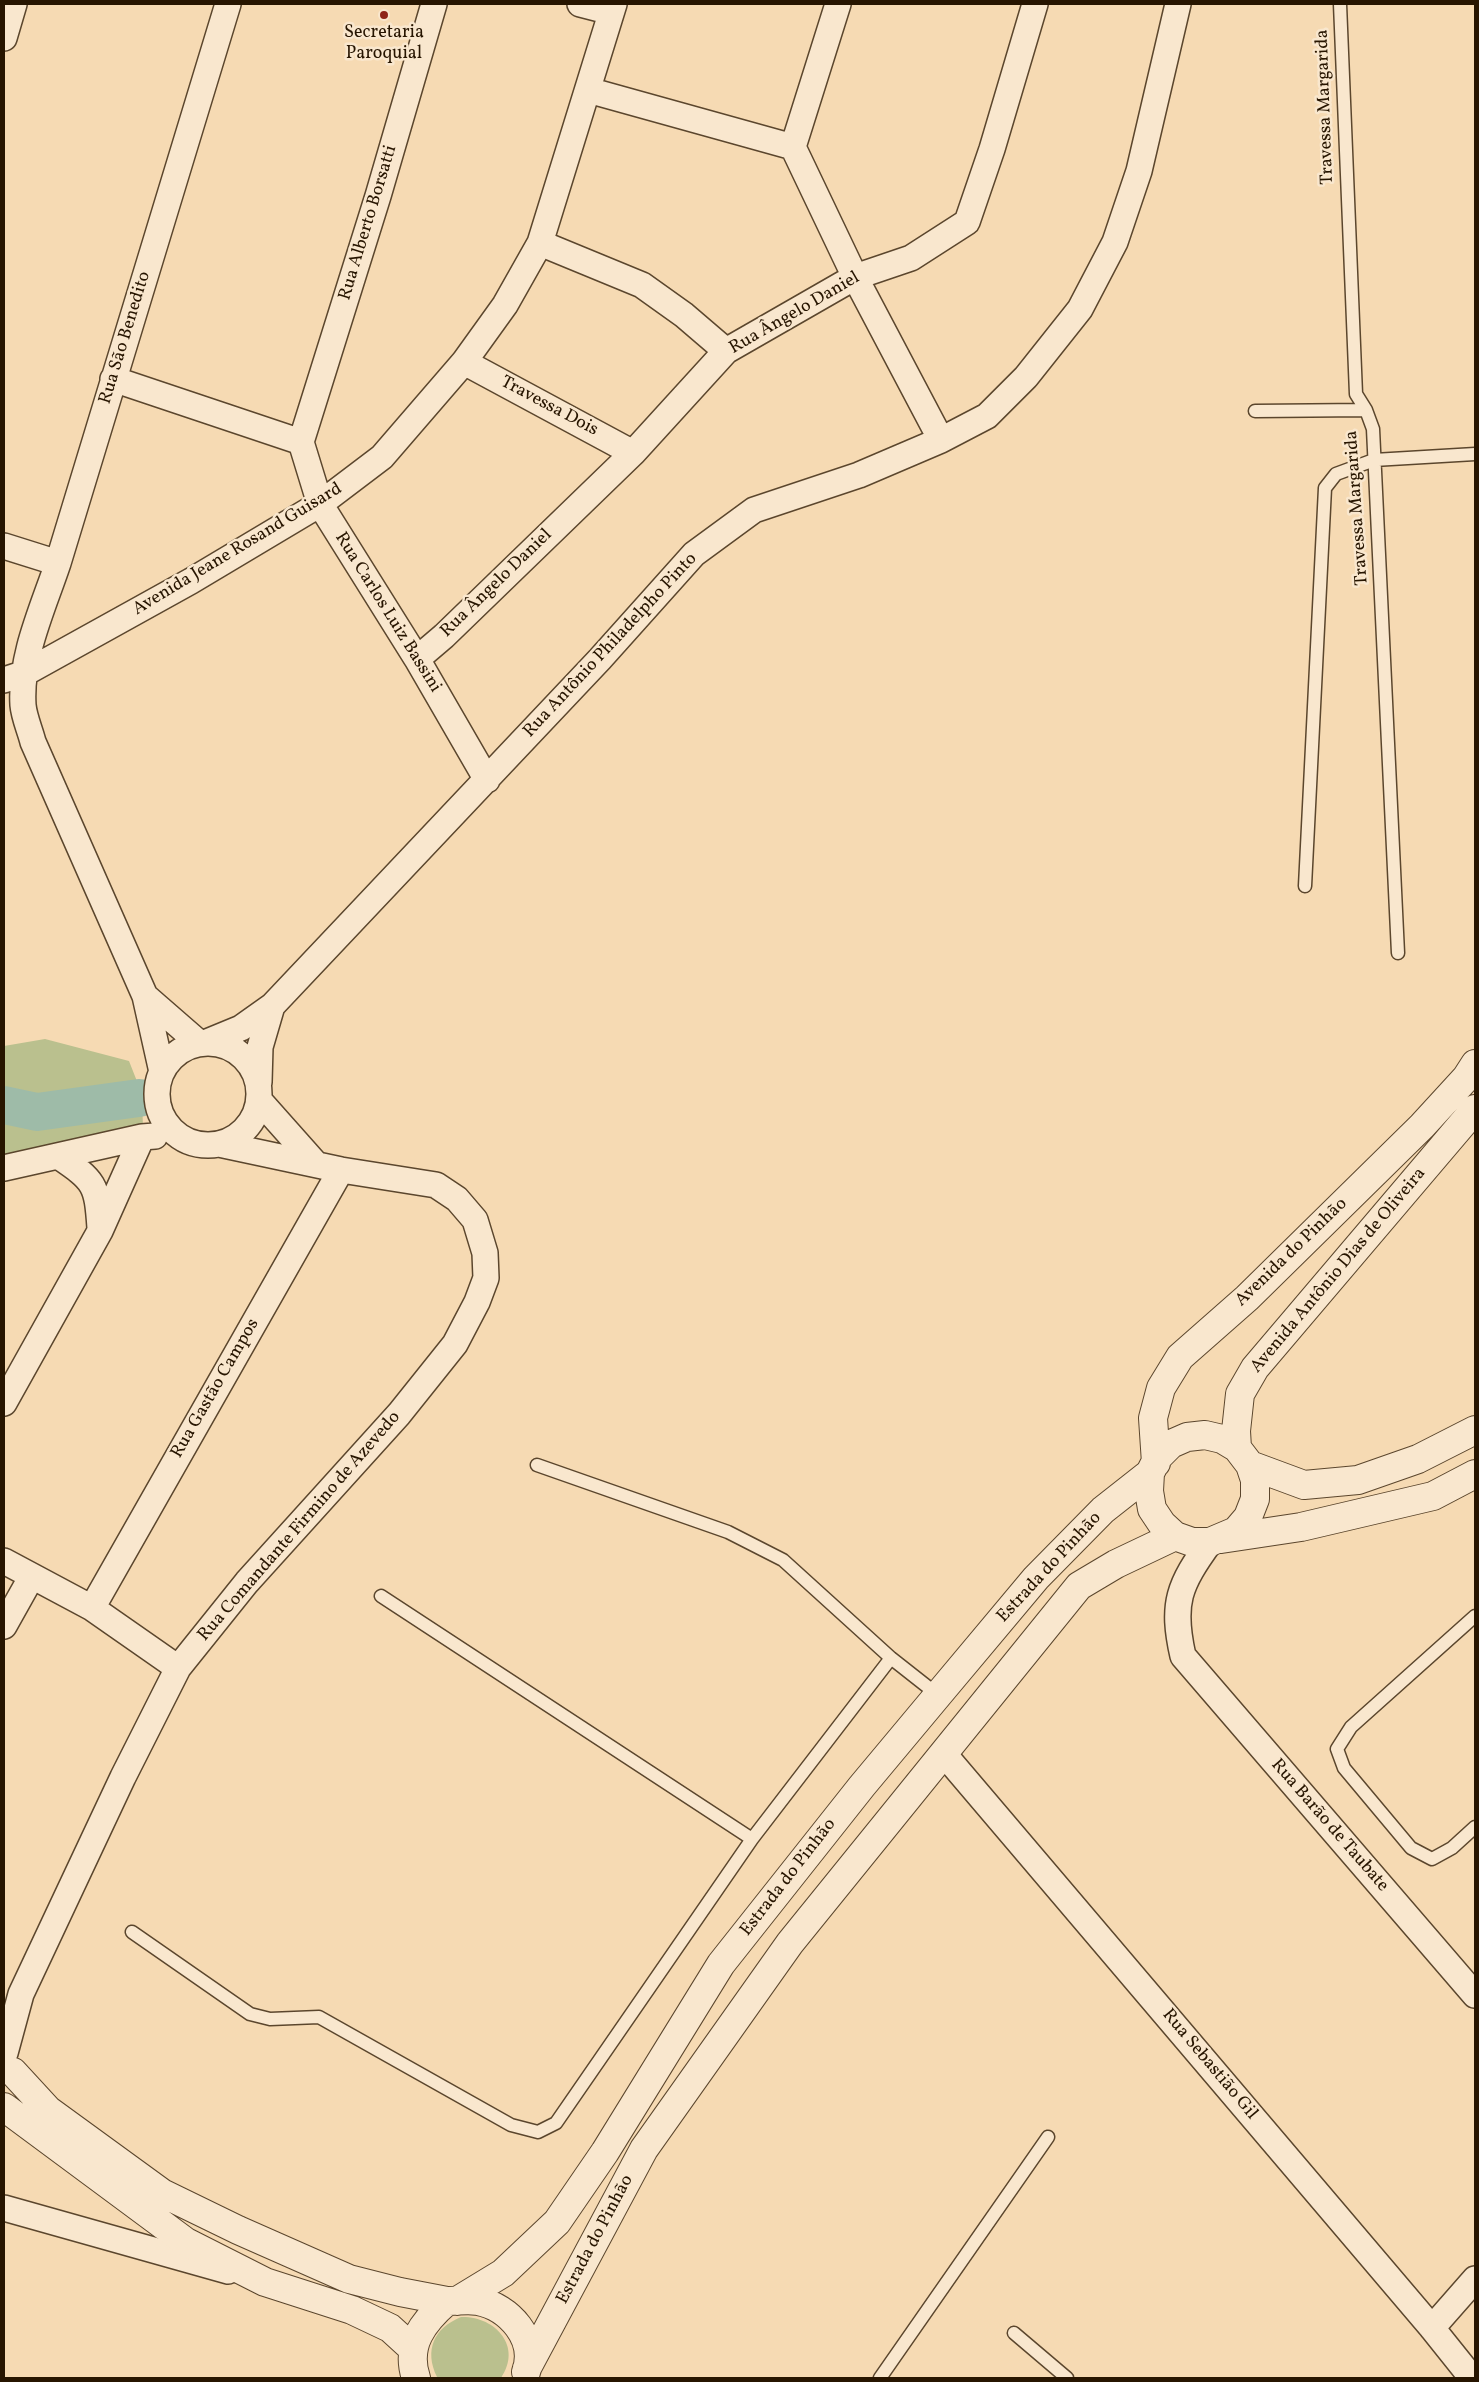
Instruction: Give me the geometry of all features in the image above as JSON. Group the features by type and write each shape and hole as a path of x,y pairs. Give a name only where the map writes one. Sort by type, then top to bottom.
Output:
{"street":[{"path":"4,38 14,4"},
{"name":"Rua São Benedito","path":"162,1072 144,996 33,742 14,676 32,641 58,563 228,4"},
{"name":"Rua Alberto Borsatti","path":"301,442 378,196 434,4"},
{"path":"580,4 613,8"},
{"path":"838,4 793,147 856,277 940,440"},
{"name":"Rua Ângelo Daniel","path":"417,659 444,636 633,453 726,351 856,277 911,258 966,222 992,150 1035,4"},
{"name":"Rua Antônio Philadelpho Pinto","path":"203,1043 241,1028 272,1006 600,659 694,554 754,510 859,475 940,440 987,416 1026,377 1080,309 1115,242 1139,171 1178,4"},
{"name":"Avenida Jeane Rosand Guisard","path":"14,676 191,581 320,504 382,456 464,362 505,305 540,243 613,8"},
{"path":"588,90 793,147"},
{"path":"540,243 642,285 684,315 726,351"},
{"name":"Travessa Dois","path":"464,362 633,453"},
{"path":"113,379 301,442"},
{"name":"Rua Carlos Luiz Bassini","path":"301,442 320,504 417,659 487,780"},
{"path":"4,546 58,563"},
{"path":"144,996 203,1043"},
{"path":"272,1006 260,1047 259,1092 255,1115 246,1128 234,1138 219,1144 204,1145 190,1142 177,1135 165,1122 159,1106 157,1089 162,1072 170,1060 180,1051 203,1043 221,1044 240,1054 254,1070 259,1092 314,1163"},
{"name":"Avenida do Pinhão","path":"1153,1468 1153,1418 1161,1388 1180,1357 1247,1298 1422,1126 1466,1078 1475,1064"},
{"name":"Avenida Antônio Dias de Oliveira","path":"1244,1457 1236,1431 1240,1394 1255,1368 1475,1109"},
{"path":"4,1168 142,1137 177,1135"},
{"path":"4,1403 100,1231 142,1137"},
{"name":"Rua Comandante Firmino de Azevedo","path":"6,2068 12,2002 178,1668 247,1582 399,1414 455,1344 477,1302 486,1278 485,1253 475,1220 457,1199 436,1185 341,1170 219,1144"},
{"path":"58,1156 84,1173 98,1195 100,1231"},
{"name":"Rua Gastão Campos","path":"92,1608 341,1170"},
{"path":"1475,1430 1418,1459 1358,1480 1304,1485 1244,1457 1222,1439 1205,1435 1187,1437 1171,1444 1158,1457 1153,1468 1149,1491 1152,1509 1162,1524 1175,1536 1192,1542 1215,1541 1302,1527 1433,1496 1475,1474"},
{"path":"1215,1541 1236,1531 1248,1516 1255,1499 1255,1480 1244,1457"},
{"name":"Estrada do Pinhão","path":"413,2368 422,2326 452,2301 503,2272 556,2222 605,2152 721,1964 862,1786 1036,1578 1103,1510 1153,1468"},
{"name":"Estrada do Pinhão","path":"526,2373 644,2149 790,1943 1079,1586 1116,1564 1175,1536"},
{"name":"Rua Barão de Taubate","path":"1215,1541 1188,1574 1177,1604 1176,1627 1183,1656 1475,1995"},
{"path":"4,1561 92,1608 178,1668"},
{"path":"4,1626 32,1576"},
{"name":"Rua Sebastião Gil","path":"944,1754 1432,2328 1472,2378"},
{"path":"6,2068 48,2110 162,2193 238,2230 349,2279 400,2292 452,2301 476,2300 494,2305 510,2316 522,2331 528,2349 526,2373"},
{"path":"4,2107 186,2242 265,2282"},
{"path":"4,2208 265,2282 352,2310 390,2328 413,2368"},
{"path":"1432,2328 1475,2279"}],"lane":[{"name":"Travessa Margarida","path":"1340,4 1356,394 1366,410 1373,429 1398,953"},
{"path":"1255,411 1366,410"},
{"path":"1305,886 1325,488 1336,474 1374,460 1475,454"},
{"path":"537,1465 728,1532 783,1560 892,1658 938,1695"},
{"path":"381,1596 752,1839"},
{"path":"1475,1616 1351,1727 1337,1749 1344,1768 1411,1848 1432,1859 1452,1848 1475,1826"},
{"path":"132,1932 250,2014 270,2019 319,2017 511,2125 538,2132 556,2123 752,1839 892,1658"},
{"path":"880,2378 1048,2137"},
{"path":"1014,2333 1067,2378"}],"green space":[{"path":"45,1039 129,1061 142,1094 143,1130 4,1155 4,1046"},
{"path":"461,2317 485,2322 502,2335 507,2344 509,2355 507,2366 501,2378 437,2377 431,2358 434,2341 444,2327"}],"waterway":[{"path":"4,1105 37,1112 139,1098"}],"place":[{"name":"Secretaria Paroquial","path":"384,15"}]}
